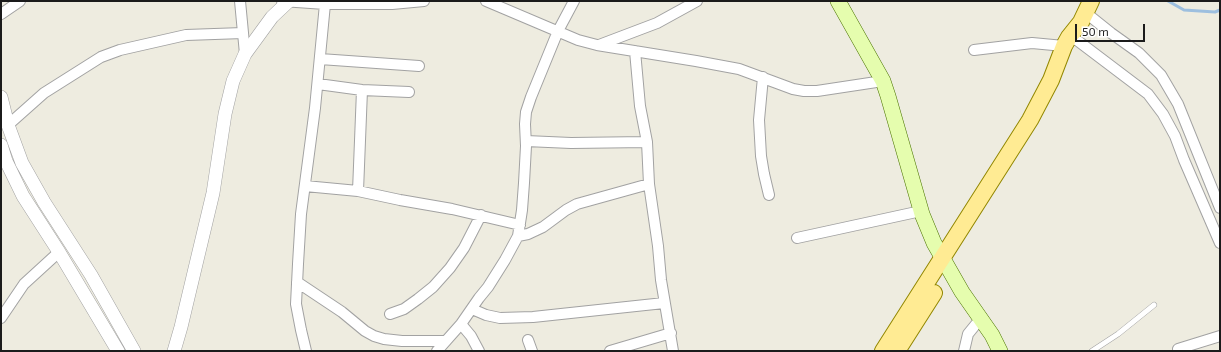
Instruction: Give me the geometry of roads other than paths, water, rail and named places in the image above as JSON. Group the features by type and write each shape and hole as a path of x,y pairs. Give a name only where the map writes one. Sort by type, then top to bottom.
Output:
{"main road":[{"path":"838,1 883,81 921,211 934,243 945,264 992,335 1000,351"},
{"path":"897,351 945,264 1030,120 1086,12"},
{"path":"883,351 945,264"}],"street":[{"path":"1,14 20,1"},
{"path":"240,1 245,54"},
{"path":"174,351 181,328 213,193 228,101 233,81 245,54 285,1 325,4 392,4 424,1"},
{"path":"486,1 578,40 597,45 739,69 804,92 883,81"},
{"path":"437,351 461,324 497,274 518,236 524,190 526,112 558,31 574,1"},
{"path":"597,45 657,23 697,1"},
{"path":"306,351 296,304 297,282 301,214 318,84 325,4"},
{"path":"1086,12 1111,33 1139,53 1161,75 1178,104 1220,208"},
{"path":"8,125 44,93 101,58 120,50 186,35 243,33"},
{"path":"974,50 1032,43 1071,42 1148,94 1163,114 1175,136 1220,243"},
{"path":"635,51 639,100 647,142 649,184 664,303 671,333 673,351"},
{"path":"320,59 419,66"},
{"path":"763,78 759,120 761,156 769,195"},
{"path":"318,84 362,90 409,92"},
{"path":"358,191 362,90"},
{"path":"1,97 8,125 22,163 44,202 91,275 134,351"},
{"path":"526,141 571,143 647,142"},
{"path":"1,145 6,161 23,196 59,252 118,351"},
{"path":"1210,183 1220,180"},
{"path":"518,236 528,234 543,227 577,204 649,184"},
{"path":"305,186 358,191 481,215 520,225"},
{"path":"797,238 921,211"},
{"path":"390,314 404,309 433,287 450,268 464,248 481,215"},
{"path":"1,318 24,284 59,252"},
{"path":"297,282 342,312 374,336 402,341 446,341"},
{"path":"472,309 486,315 500,318 526,317 664,303"},
{"path":"964,351 968,334 980,318"},
{"path":"461,324 471,336 479,351"},
{"path":"610,351 671,333"},
{"path":"1179,351 1178,349 1220,336"},
{"path":"528,340 532,351"}],"lane":[{"path":"1092,351 1118,334 1154,306"}],"waterway":[{"path":"1168,1 1184,10 1215,12 1220,10"}]}
